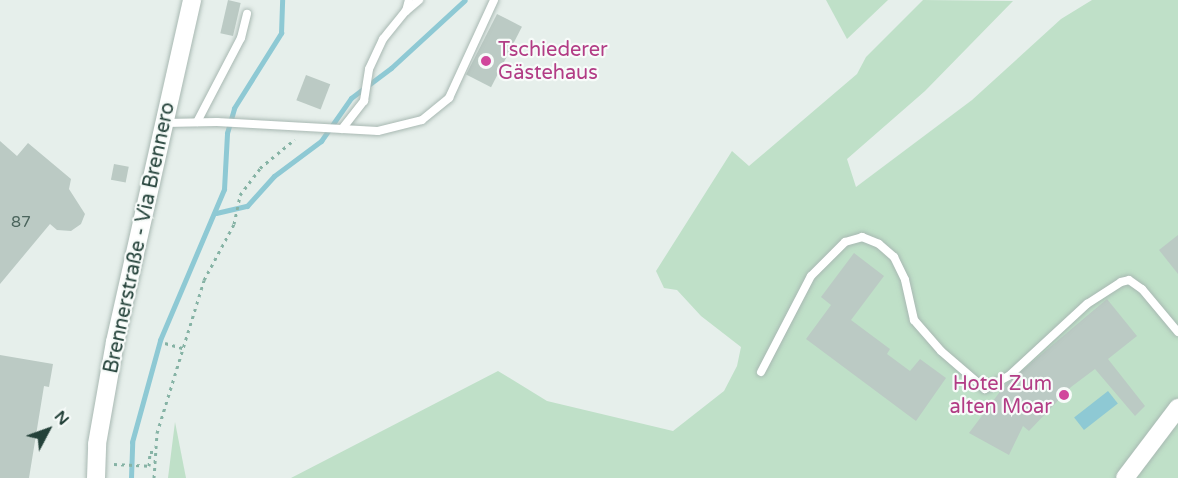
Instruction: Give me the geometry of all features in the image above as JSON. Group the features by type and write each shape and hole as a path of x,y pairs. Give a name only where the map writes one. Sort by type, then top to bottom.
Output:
{"main road":[{"name":"Brennerstraße - Via Brennero","path":"96,478 97,444 115,342 192,0"},
{"path":"1125,478 1178,408"}],"lane":[{"path":"406,11 408,0"},
{"path":"339,129 367,94 367,80 383,39 406,11 419,0"},
{"path":"165,123 217,122 378,131 402,127 422,120 449,98 494,0"},
{"path":"197,122 241,38 246,14"},
{"path":"761,372 811,276 845,242 862,237 879,244 894,257 905,280 914,320 941,351 985,389 1010,375 1087,304 1120,282 1129,280 1142,289 1178,332"}],"path":[{"path":"154,478 157,433 204,280 236,213 240,195 260,168 308,128"},
{"path":"165,343 183,348"},
{"path":"117,464 149,466 150,452 156,452"}],"green space":[{"path":"826,0 888,0 847,39"},
{"path":"923,0 1013,1 925,91 847,159 856,187 972,100 1061,19 1092,0 1178,0 1178,478 291,478 498,371 547,401 673,431 724,391 737,366 741,347 701,316 677,290 664,288 656,271 732,151 749,166 857,74 866,57"},
{"path":"175,422 186,478 168,478"}],"water":[{"path":"1108,391 1118,404 1084,430 1074,417"}],"building":[{"path":"228,0 241,3 233,36 220,33"},
{"path":"497,14 522,27 491,87 466,75"},
{"path":"306,75 330,84 321,110 296,100"},
{"path":"0,141 17,156 28,143 71,179 69,189 85,214 81,224 71,231 57,230 50,224 0,284"},
{"path":"114,164 129,167 126,183 111,180"},
{"path":"1178,235 1178,274 1159,250"},
{"path":"854,253 884,276 851,320 890,349 887,354 910,371 920,359 946,378 916,421 806,339 831,305 821,297"},
{"path":"1107,299 1137,336 1108,359 1145,406 1135,416 1095,369 1071,387 1029,431 1023,426 1009,455 969,433 1005,385"},
{"path":"0,355 53,364 49,387 44,386 29,478 0,478"}],"waterway":[{"path":"131,478 132,442 160,340 224,189 227,133 234,108 281,33 282,0"},
{"path":"216,213 247,206 274,176 321,141 351,98 391,68 465,0"}],"place":[{"name":"Tschiederer Gästehaus","path":"486,61"},
{"name":"Hotel Zum alten Moar","path":"1064,395"}]}
